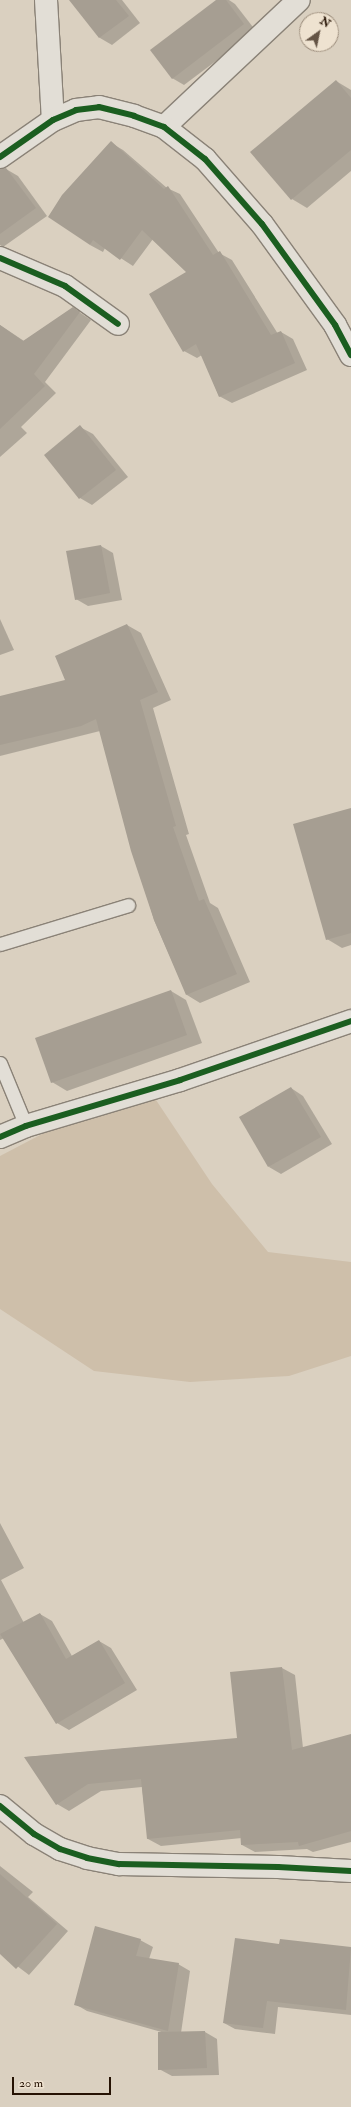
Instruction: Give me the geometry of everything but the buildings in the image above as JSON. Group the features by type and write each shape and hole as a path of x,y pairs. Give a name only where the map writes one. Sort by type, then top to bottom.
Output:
{"street":[{"path":"46,0 53,120"},
{"path":"164,127 299,0"},
{"path":"0,157 53,120 76,110 99,107 134,116 164,127 206,159 262,224 335,325 351,355"},
{"path":"0,258 65,286 118,324"},
{"path":"0,1137 26,1126 180,1080 351,1021"},
{"path":"0,1806 34,1834 60,1849 87,1858 118,1864 278,1867 351,1871"}],"lane":[{"path":"0,944 128,905"},
{"path":"0,1063 26,1126"}],"shaded area":[{"path":"152,1094 212,1184 268,1252 351,1262 351,1356 289,1376 190,1382 94,1371 0,1309 0,1156 67,1121"}],"cycle path":[{"path":"0,157 53,120 76,110 99,107 134,116 164,127 205,159 262,224 335,325 351,355"},
{"path":"0,258 65,286 118,324"},
{"path":"0,1137 26,1126 180,1080 351,1021"},
{"path":"0,1806 34,1834 60,1849 87,1858 119,1864 278,1867 351,1871"}]}
